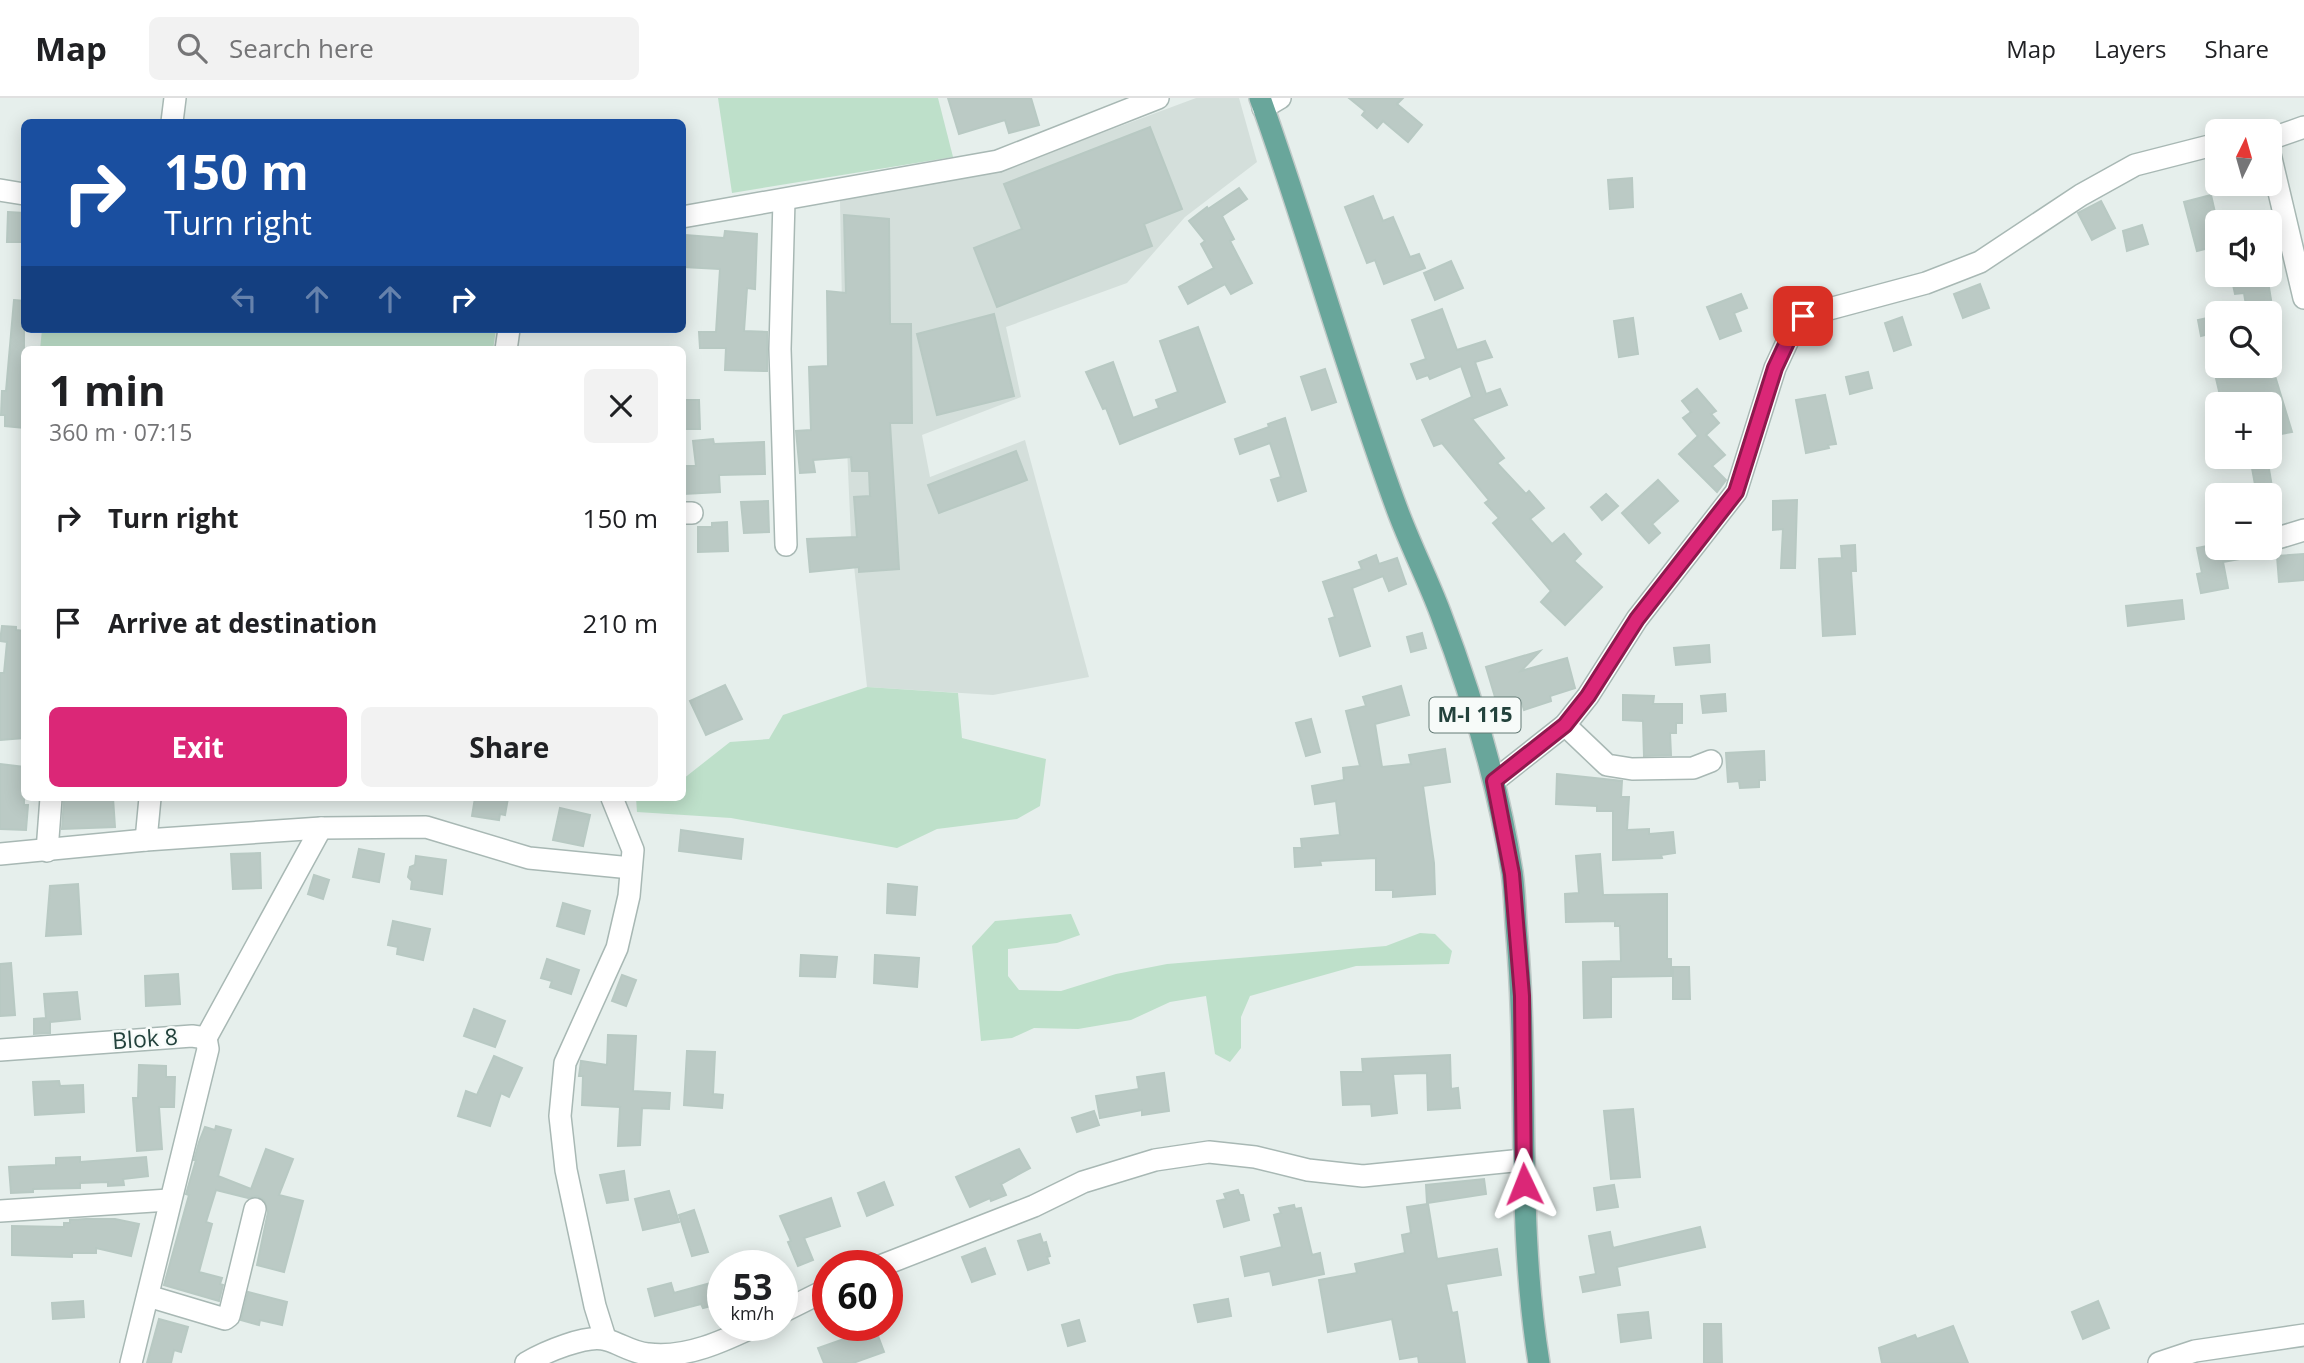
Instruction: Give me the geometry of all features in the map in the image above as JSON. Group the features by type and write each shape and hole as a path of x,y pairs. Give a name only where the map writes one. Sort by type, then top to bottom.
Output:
{"main road":[{"name":"M-I 115","path":"1268,101 1304,222 1398,509 1470,697 1494,781 1512,874 1522,996 1523,1160 1530,1308 1539,1363"}],"street":[{"path":"172,119 174,98"},
{"path":"686,216 998,161 1158,98"},
{"path":"2282,135 2304,127"},
{"path":"1494,781 1565,725 1588,696 1637,619 1736,492 1775,368 1796,323 1803,316 1926,283 1980,262 2081,195 2135,165 2205,147"},
{"path":"0,190 21,194"},
{"path":"2280,196 2304,298"},
{"path":"784,200 780,348 786,545"},
{"path":"2282,537 2304,530"},
{"path":"1565,725 1607,765 1632,769 1693,768 1711,761"},
{"path":"47,851 51,801"},
{"path":"146,840 150,801"},
{"path":"613,801 633,850 629,896 617,948 565,1063 561,1116 564,1157 595,1306 605,1338 636,1357 683,1351 719,1341"},
{"path":"0,854 146,840 321,828 426,827 529,858 631,868"},
{"path":"206,1038 321,828"},
{"name":"Blok 8","path":"0,1050 192,1036 206,1038 208,1049 131,1363"},
{"path":"903,1257 1034,1206 1083,1181 1155,1160 1209,1152 1255,1157 1308,1170 1363,1175 1523,1160"},
{"path":"0,1211 169,1200"},
{"path":"148,1296 225,1319 229,1316 255,1209"},
{"path":"2159,1363 2195,1351 2304,1335"},
{"path":"526,1363 552,1348 605,1338"}],"shaded area":[{"path":"1196,98 1239,98 1257,162 1185,217 1127,283 1006,327 1021,397 922,435 930,477 1025,440 1089,677 993,695 867,687 851,538 840,201 1016,165"}],"green space":[{"path":"718,98 938,98 953,157 732,193"},
{"path":"42,333 495,333 494,346 40,346"},
{"path":"867,687 958,693 962,738 1046,759 1040,806 1017,819 937,829 897,848 731,818 637,812 636,801 686,801 686,777 730,742 769,739 783,715"},
{"path":"1071,914 1080,935 1057,943 1008,949 1008,976 1019,990 1061,991 1116,974 1167,964 1386,946 1420,933 1435,934 1452,951 1449,964 1356,966 1250,996 1241,1017 1241,1048 1230,1062 1215,1054 1206,996 1170,1002 1131,1020 1078,1029 1034,1028 1012,1038 981,1041 972,946 995,921"}],"building":[{"path":"948,98 1031,98 1039,125 1009,133 1005,120 959,134"},
{"path":"1349,98 1403,98 1397,104 1422,125 1408,142 1383,121 1377,128 1362,115 1365,111"},
{"path":"1150,127 1182,209 1144,224 1152,246 997,307 974,248 1022,229 1004,184"},
{"path":"1632,178 1633,207 1610,209 1608,180"},
{"path":"1239,188 1247,199 1222,216 1234,239 1230,241 1252,283 1231,294 1225,284 1188,304 1179,287 1214,268 1201,244 1205,241 1189,221"},
{"path":"1373,196 1383,221 1393,217 1410,257 1419,254 1425,268 1384,284 1375,260 1367,263 1345,207"},
{"path":"2211,196 2214,210 2205,210 2205,249 2197,251 2184,202"},
{"path":"2101,201 2115,228 2092,240 2078,213"},
{"path":"8,212 21,213 21,242 7,242"},
{"path":"844,215 889,219 890,324 911,324 912,423 890,423 899,569 859,572 859,567 810,572 807,539 857,537 854,497 870,496 869,471 852,471 851,457 813,460 815,472 800,473 796,431 811,430 809,367 828,366 827,291 846,293"},
{"path":"2142,225 2148,244 2127,251 2123,231"},
{"path":"725,231 757,234 755,289 747,288 744,331 767,332 767,371 725,370 726,348 700,348 699,332 716,332 720,269 686,267 686,235 724,238"},
{"path":"1451,261 1463,288 1435,300 1424,273"},
{"path":"1980,284 1989,308 1963,318 1954,294"},
{"path":"2234,287 2269,287 2271,301 2245,301 2244,293 2235,294"},
{"path":"1741,294 1747,308 1734,313 1741,331 1720,339 1707,307"},
{"path":"14,300 21,301 21,333 24,333 24,346 21,346 21,428 5,426 5,415 1,415 2,391 6,391"},
{"path":"1442,309 1457,350 1485,341 1492,357 1475,362 1486,394 1500,389 1507,405 1472,419 1504,458 1497,463 1526,494 1529,491 1544,508 1530,519 1552,544 1564,534 1581,554 1574,561 1602,587 1565,625 1541,602 1551,591 1493,523 1499,518 1485,503 1489,500 1442,443 1434,446 1422,420 1472,397 1461,366 1430,379 1428,375 1417,379 1411,364 1426,359 1412,320"},
{"path":"994,314 1014,396 937,415 917,334"},
{"path":"1902,317 1911,345 1894,351 1885,323"},
{"path":"1633,318 1638,354 1619,357 1614,321"},
{"path":"2205,319 2205,335 2201,336 2198,320"},
{"path":"1198,327 1225,402 1120,444 1106,408 1103,409 1086,372 1113,362 1133,418 1159,408 1156,400 1178,392 1160,341"},
{"path":"1325,369 1336,402 1312,410 1301,377"},
{"path":"1868,372 1872,388 1850,394 1846,377"},
{"path":"2216,378 2276,378 2280,392 2219,392"},
{"path":"1697,389 1716,411 1711,414 1719,423 1706,435 1725,455 1712,466 1726,480 1717,492 1679,454 1698,436 1683,418 1691,412 1682,401"},
{"path":"1825,395 1836,444 1806,453 1796,400"},
{"path":"2282,399 2292,432 2282,434"},
{"path":"686,400 699,400 700,429 686,429"},
{"path":"1285,418 1306,491 1278,501 1271,480 1281,477 1270,443 1240,454 1235,439 1269,427 1268,424"},
{"path":"713,439 714,444 764,442 765,474 719,475 720,492 686,494 686,466 696,466 693,441"},
{"path":"1016,451 1027,480 939,513 928,485"},
{"path":"2252,469 2269,469 2271,483 2255,483"},
{"path":"1658,480 1678,501 1652,524 1660,533 1649,543 1622,513"},
{"path":"1606,494 1618,506 1602,520 1591,507"},
{"path":"1797,500 1795,568 1781,568 1783,529 1773,530 1773,501"},
{"path":"768,501 769,532 744,533 741,502"},
{"path":"727,522 728,551 698,552 698,527 712,527 712,523"},
{"path":"1855,545 1856,571 1851,571 1855,634 1823,636 1819,559 1842,558 1841,546"},
{"path":"2205,546 2205,560 2234,560 2223,562 2228,588 2201,593 2197,574 2202,573 2197,548"},
{"path":"2304,554 2304,580 2279,582 2277,560 2282,560 2282,556"},
{"path":"1376,555 1379,564 1397,558 1406,584 1389,591 1383,576 1352,588 1370,646 1340,656 1329,619 1335,617 1323,582 1362,569 1359,562"},
{"path":"2182,600 2184,619 2128,626 2126,606"},
{"path":"2,626 16,627 16,630 21,631 21,738 0,740 0,673 4,673 7,642 0,641"},
{"path":"1422,633 1426,648 1411,652 1407,637"},
{"path":"1709,645 1710,662 1676,665 1674,648"},
{"path":"1540,651 1521,671 1567,658 1575,688 1550,696 1551,701 1524,710 1521,700 1498,707 1486,667"},
{"path":"725,685 742,719 706,735 690,701"},
{"path":"1401,686 1409,715 1375,724 1382,767 1411,764 1409,755 1445,749 1450,782 1423,786 1434,863 1435,894 1393,897 1393,890 1376,890 1376,858 1320,861 1321,865 1295,867 1294,848 1302,848 1301,839 1340,835 1336,801 1315,804 1312,786 1344,780 1343,768 1360,766 1346,711 1366,706 1363,697"},
{"path":"1725,694 1726,711 1703,713 1701,696"},
{"path":"1623,695 1654,696 1653,704 1682,704 1682,723 1676,723 1676,733 1670,733 1671,755 1644,756 1643,721 1623,720"},
{"path":"1311,719 1320,752 1306,756 1296,723"},
{"path":"1764,751 1765,780 1759,780 1759,787 1740,788 1739,781 1728,782 1726,753"},
{"path":"0,764 21,767 21,801 28,805 26,830 0,829"},
{"path":"1557,774 1622,781 1621,797 1629,797 1627,830 1649,829 1649,834 1673,832 1675,853 1661,855 1662,858 1613,860 1613,811 1597,811 1597,806 1556,804"},
{"path":"64,801 113,801 115,827 62,829"},
{"path":"474,801 507,801 505,815 500,814 499,820 472,816"},
{"path":"560,808 590,815 583,846 553,840"},
{"path":"681,830 743,839 741,859 679,851"},
{"path":"359,849 384,854 379,882 353,877"},
{"path":"260,853 261,888 233,889 231,854"},
{"path":"1600,854 1603,895 1667,894 1667,959 1671,959 1671,976 1611,977 1611,1017 1584,1018 1583,962 1621,961 1620,926 1615,926 1615,921 1566,922 1565,894 1579,893 1576,856"},
{"path":"416,856 446,860 442,894 411,889 412,881 408,877 410,867 415,865"},
{"path":"314,875 329,880 323,899 308,894"},
{"path":"78,884 81,934 46,936 50,886"},
{"path":"888,884 917,887 915,915 887,913"},
{"path":"563,903 590,911 584,934 557,926"},
{"path":"393,921 430,929 423,960 397,954 398,947 388,945"},
{"path":"801,955 837,957 835,977 800,976"},
{"path":"875,955 919,958 917,987 874,983"},
{"path":"547,959 579,970 571,994 550,987 552,981 541,978"},
{"path":"11,963 15,1015 0,1016 0,964"},
{"path":"1673,967 1689,967 1690,999 1673,999"},
{"path":"178,974 180,1004 146,1006 145,976"},
{"path":"622,975 636,980 626,1006 612,1001"},
{"path":"77,992 80,1019 50,1022 50,1033 34,1034 34,1019 46,1018 44,994"},
{"path":"474,1009 505,1021 495,1047 464,1036"},
{"path":"608,1035 636,1036 633,1091 670,1093 669,1109 642,1108 640,1145 618,1146 620,1107 582,1105 583,1076 579,1076 581,1061 607,1065"},
{"path":"687,1051 715,1052 713,1094 723,1095 722,1108 684,1105"},
{"path":"1450,1055 1451,1089 1458,1088 1460,1108 1428,1110 1427,1073 1393,1074 1397,1113 1372,1116 1371,1104 1343,1105 1341,1072 1363,1072 1362,1059"},
{"path":"494,1056 522,1068 509,1097 501,1093 490,1126 458,1116 466,1091 477,1095"},
{"path":"139,1065 166,1066 166,1077 175,1077 174,1107 159,1107 162,1149 137,1151 133,1098 138,1098"},
{"path":"1164,1073 1169,1111 1142,1115 1142,1110 1100,1118 1096,1096 1139,1089 1137,1077"},
{"path":"59,1081 60,1086 83,1085 84,1112 35,1115 33,1082"},
{"path":"1633,1109 1640,1177 1611,1179 1604,1111"},
{"path":"1094,1111 1099,1125 1077,1132 1072,1118"},
{"path":"216,1126 231,1130 218,1176 251,1189 266,1149 293,1159 279,1195 303,1201 284,1272 257,1265 268,1212 264,1200 257,1196 248,1198 216,1190 206,1222 212,1224 199,1272 222,1278 219,1301 164,1285 189,1195 186,1194 199,1142 205,1127 215,1130"},
{"path":"1019,1149 1030,1168 1001,1184 1006,1195 991,1201 990,1198 970,1207 956,1177"},
{"path":"80,1157 80,1162 146,1157 148,1176 123,1179 124,1185 108,1186 108,1182 80,1183 80,1188 33,1189 33,1192 11,1193 9,1167 56,1165 56,1158"},
{"path":"624,1171 628,1200 607,1203 600,1175"},
{"path":"1484,1179 1486,1194 1427,1203 1426,1185"},
{"path":"884,1182 893,1205 867,1216 858,1193"},
{"path":"1614,1185 1618,1207 1597,1210 1594,1188"},
{"path":"1238,1190 1240,1195 1243,1195 1249,1220 1224,1227 1217,1201 1226,1199 1224,1194"},
{"path":"669,1191 679,1222 643,1230 635,1199"},
{"path":"831,1198 840,1226 804,1238 812,1260 798,1266 798,1250 791,1250 788,1242 791,1241 780,1216"},
{"path":"1428,1204 1437,1259 1497,1249 1501,1275 1446,1284 1452,1313 1457,1312 1465,1363 1419,1363 1418,1356 1400,1359 1392,1319 1328,1332 1319,1280 1357,1273 1355,1264 1405,1253 1402,1235 1411,1233 1407,1207"},
{"path":"1294,1205 1295,1209 1301,1208 1312,1255 1320,1253 1324,1274 1273,1285 1270,1271 1245,1276 1241,1257 1282,1247 1274,1215 1281,1213 1279,1208"},
{"path":"694,1210 707,1252 692,1256 679,1215"},
{"path":"115,1219 139,1224 131,1256 96,1248 96,1253 72,1253 72,1257 12,1255 12,1226 64,1227 64,1223 70,1223 70,1220"},
{"path":"1700,1227 1705,1247 1617,1267 1620,1285 1583,1292 1580,1277 1596,1274 1589,1236 1610,1232 1613,1248"},
{"path":"1040,1234 1043,1243 1046,1242 1049,1263 1028,1270 1018,1241"},
{"path":"985,1248 995,1274 972,1282 962,1257"},
{"path":"671,1283 674,1293 707,1284 707,1307 703,1308 701,1304 655,1316 648,1289"},
{"path":"248,1292 287,1302 282,1325 260,1320 259,1325 241,1320"},
{"path":"1228,1299 1231,1316 1198,1322 1194,1305"},
{"path":"83,1301 84,1317 53,1319 52,1303"},
{"path":"2098,1301 2109,1328 2083,1339 2072,1312"},
{"path":"1648,1312 1651,1338 1621,1342 1618,1315"},
{"path":"159,1319 188,1327 181,1352 174,1350 171,1363 147,1363"},
{"path":"1079,1320 1085,1341 1068,1346 1062,1325"},
{"path":"1704,1324 1721,1324 1722,1363 1704,1363"},
{"path":"1953,1326 1968,1363 1882,1363 1879,1348 1915,1335 1917,1339"},
{"path":"838,1341 880,1341 884,1352 853,1363 824,1363 818,1348"}],"route":[{"path":"1524,1184 1522,996 1512,874 1494,781 1565,725 1588,696 1631,627 1736,492 1775,368 1796,323 1803,316"}]}
